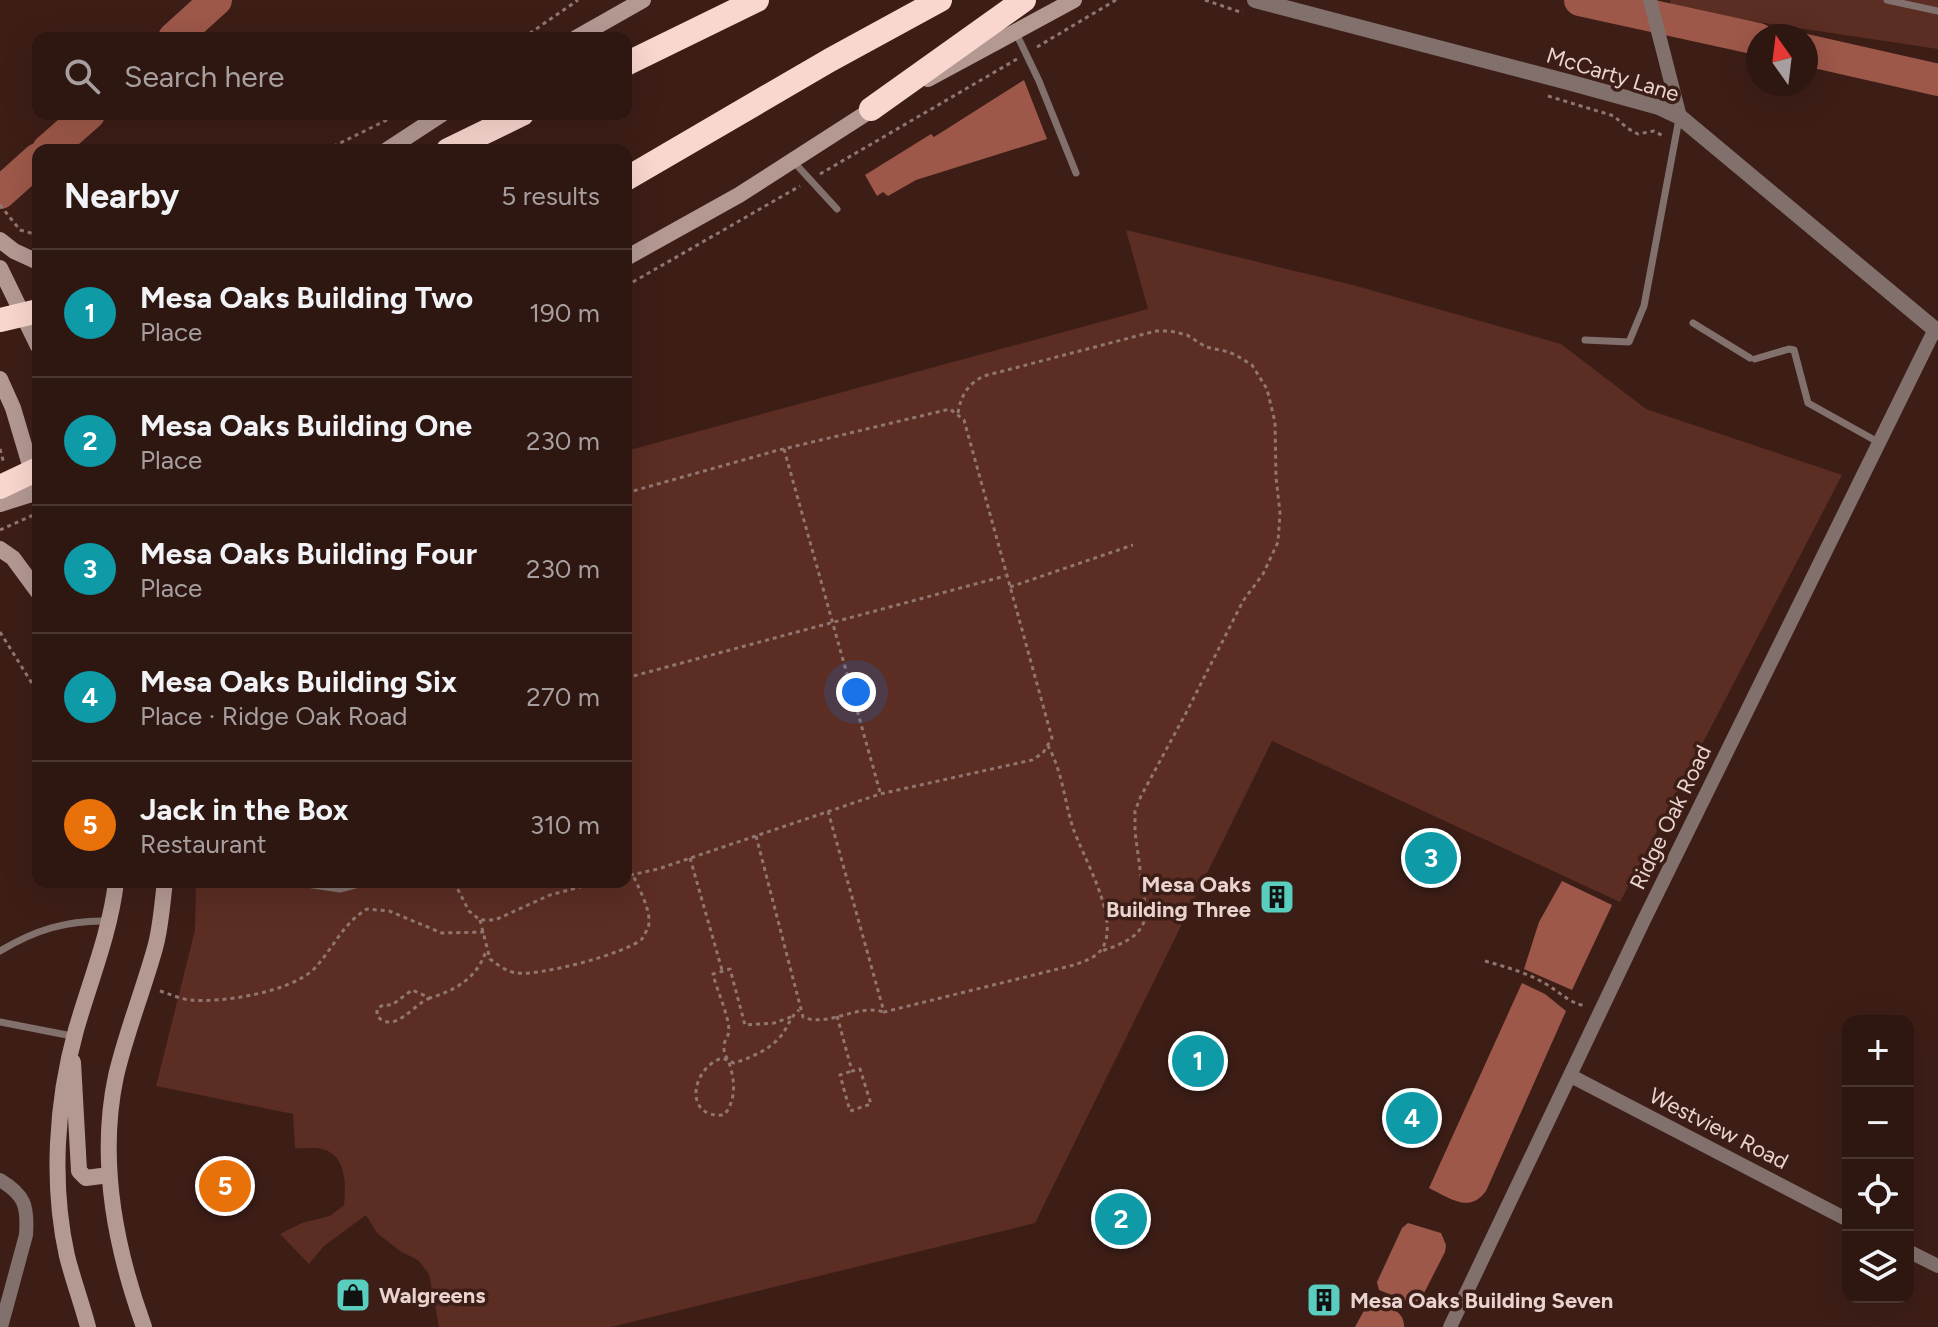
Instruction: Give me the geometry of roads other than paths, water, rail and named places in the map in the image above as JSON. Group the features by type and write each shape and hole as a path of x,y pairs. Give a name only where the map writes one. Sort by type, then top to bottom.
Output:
{"highway":[{"path":"632,61 757,0"},
{"path":"632,176 940,0"},
{"path":"871,109 1024,0"},
{"path":"460,144 510,120"},
{"path":"0,487 32,472"}],"main road":[{"path":"587,32 643,0"},
{"path":"632,255 793,161 871,109 1074,0"},
{"path":"396,144 433,120"},
{"path":"4,243 32,259"},
{"path":"1,271 32,336"},
{"path":"0,313 19,313"},
{"path":"0,379 13,408 32,472"},
{"path":"0,504 32,494"},
{"path":"0,549 13,558 32,584"},
{"path":"88,1327 67,1256 58,1156 63,1089 73,1043 109,921 115,888"},
{"path":"144,1327 131,1292 116,1233 109,1175 110,1121 116,1076 156,945 164,888"},
{"path":"73,1043 79,1171 86,1178 109,1175"}],"street":[{"name":"McCarty Lane","path":"1255,0 1583,86 1659,107 1680,117 1936,330"},
{"path":"1650,0 1680,117"},
{"name":"Ridge Oak Road","path":"1450,1327 1643,922 1936,330"},
{"name":"Westview Road","path":"1571,1076 1842,1217"},
{"path":"0,1180 25,1201 27,1219 26,1235 1,1327"},
{"path":"1914,1254 1938,1266"}],"lane":[{"path":"1887,0 1938,11"},
{"path":"1016,33 1076,173"},
{"path":"1585,340 1629,342 1644,306 1680,117"},
{"path":"793,161 837,209"},
{"path":"1693,323 1752,359 1794,350 1808,403 1878,442"},
{"path":"0,951 35,932 60,924 109,921"},
{"path":"0,1022 73,1043"}],"waterway":[{"path":"181,32 216,0"},
{"path":"1580,0 1746,36"},
{"path":"1818,53 1938,80"},
{"path":"55,144 82,120"},
{"path":"0,193 32,164"}],"place":[{"name":"Mesa Oaks Building Four","path":"1431,858"},
{"name":"Mesa Oaks Building Three","path":"1277,897"},
{"name":"Mesa Oaks Building Two","path":"1198,1061"},
{"name":"Mesa Oaks Building Six","path":"1412,1118"},
{"name":"Jack in the Box","path":"225,1186"},
{"name":"Mesa Oaks Building One","path":"1121,1219"},
{"name":"Walgreens","path":"353,1295"},
{"name":"Mesa Oaks Building Seven","path":"1324,1300"}]}
